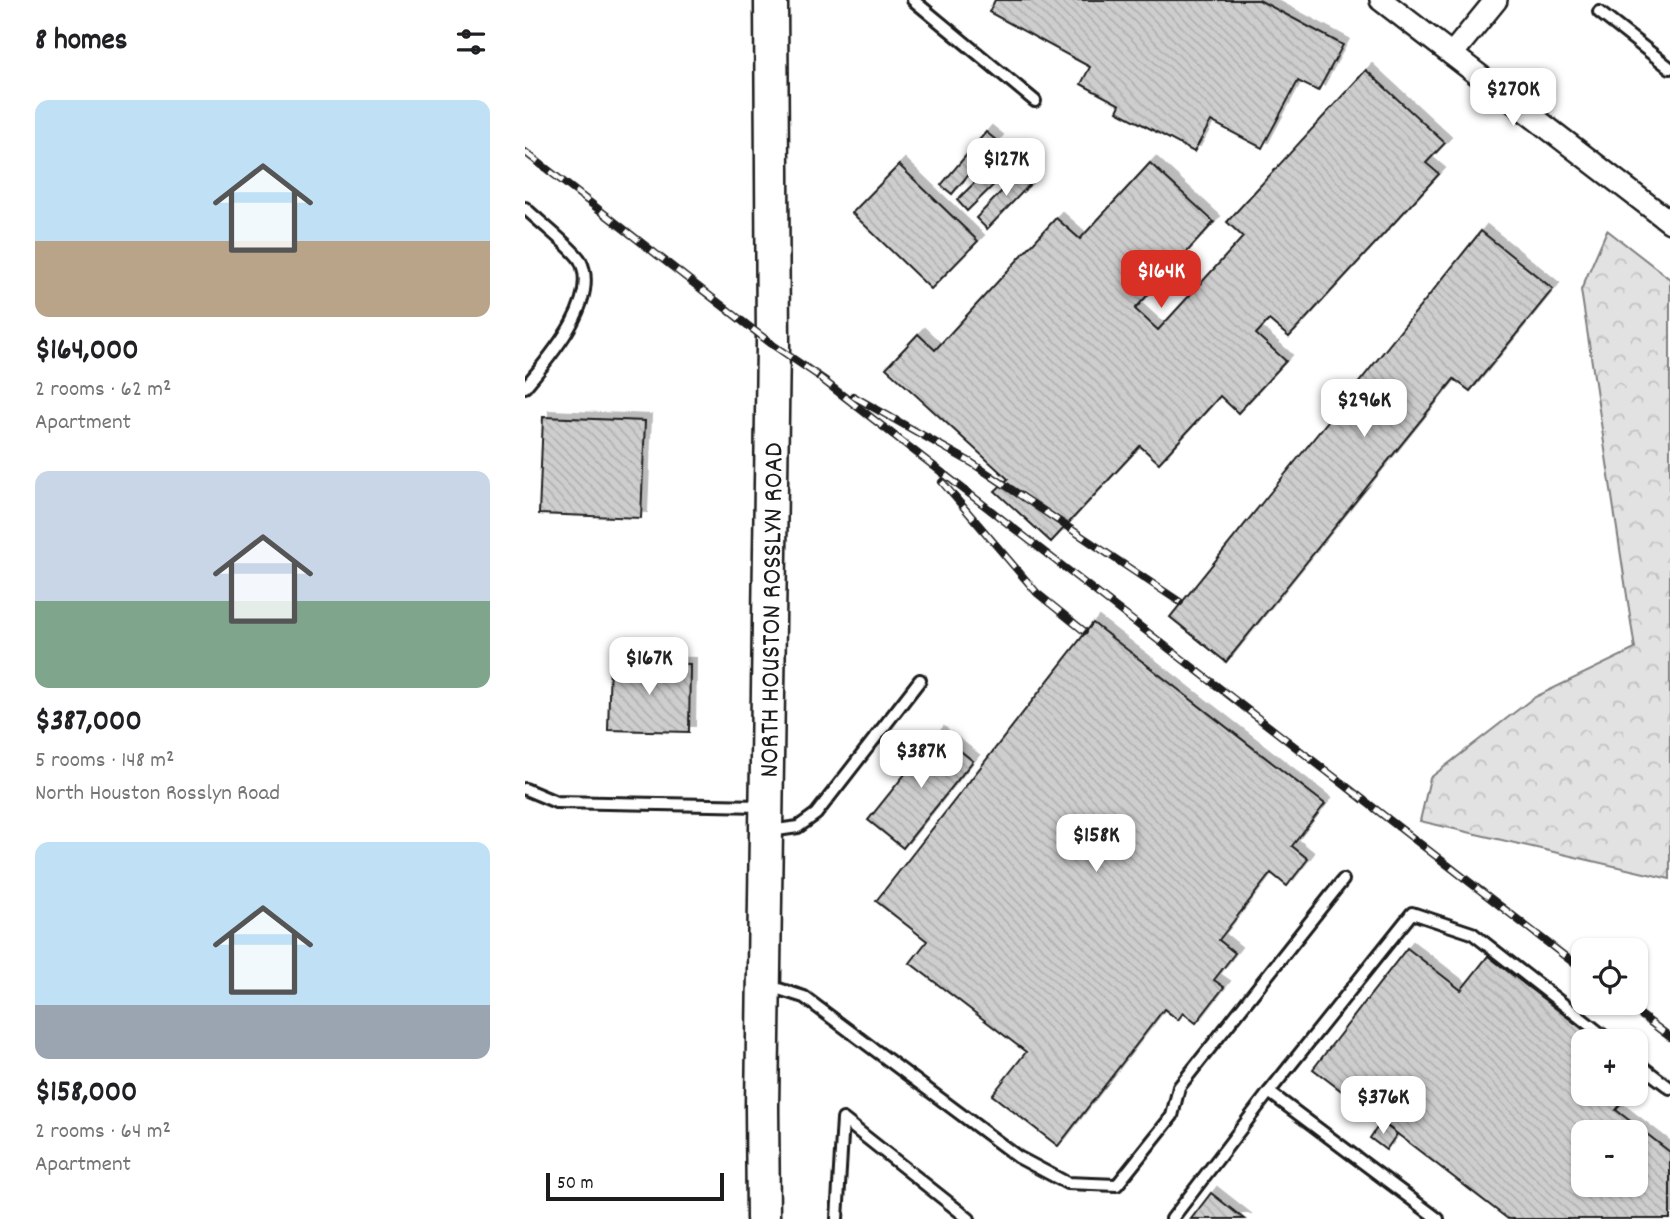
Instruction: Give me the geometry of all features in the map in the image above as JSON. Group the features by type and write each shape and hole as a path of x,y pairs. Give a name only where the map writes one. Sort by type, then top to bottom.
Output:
{"street":[{"name":"NORTH HOUSTON ROSSLYN ROAD","path":"764,1219 764,984 773,358 771,0"},
{"path":"1381,0 1668,215"},
{"path":"1452,54 1496,0"}],"lane":[{"path":"913,0 1035,101"},
{"path":"1599,12 1670,68"},
{"path":"525,208 580,260 584,287 566,338 525,387"},
{"path":"525,789 557,802 768,819 798,827 816,814 920,680"},
{"path":"764,984 804,997 1018,1157 1067,1183 1117,1185 1172,1116 1179,1087 1343,880"},
{"path":"1172,1219 1412,913 1472,933 1595,1029"},
{"path":"1648,1071 1670,1088"},
{"path":"1269,1092 1438,1219"},
{"path":"837,1219 843,1119 969,1219"}],"green space":[{"path":"1607,230 1670,279 1670,879 1420,821 1430,778 1533,698 1635,649 1581,290"}],"building":[{"path":"995,0 1259,0 1343,45 1318,91 1298,81 1262,148 1211,121 1194,152 1117,111 1120,105 1081,84 1090,67 989,12"},
{"path":"1366,70 1445,143 1426,163 1439,174 1289,337 1269,320 1256,334 1286,361 1238,413 1220,396 1159,463 1140,446 1051,542 995,491 1008,479 886,368 918,334 935,350 1056,218 1080,239 1150,163 1214,222 1135,309 1158,330 1243,237 1227,222"},
{"path":"986,132 997,141 952,194 941,185"},
{"path":"1007,151 1017,162 967,211 957,200"},
{"path":"899,165 978,241 931,289 852,213"},
{"path":"1024,168 1035,179 987,229 976,218"},
{"path":"1481,231 1553,289 1470,391 1454,379 1226,662 1170,617"},
{"path":"543,417 645,421 641,518 539,514"},
{"path":"1093,623 1325,804 1292,846 1308,859 1287,886 1271,873 1219,940 1235,953 1214,980 1224,987 1196,1023 1183,1013 1178,1020 1164,1009 1058,1146 992,1095 1026,1052 910,963 927,941 876,901"},
{"path":"610,662 690,664 689,732 608,730"},
{"path":"938,733 973,761 903,848 868,820"},
{"path":"1407,948 1461,990 1488,956 1582,1029 1571,1029 1571,1106 1619,1106 1616,1110 1629,1120 1571,1120 1571,1197 1648,1197 1648,1135 1670,1152 1670,1219 1508,1219 1313,1069"},
{"path":"1381,1122 1397,1134 1386,1150 1370,1138"},
{"path":"1211,1193 1244,1219 1191,1219"}],"railway":[{"path":"525,152 773,345 826,381"},
{"path":"819,377 1571,961"},
{"path":"853,396 972,463 1180,602"},
{"path":"942,482 1037,593 1084,631"},
{"path":"1641,1015 1670,1037"}]}
